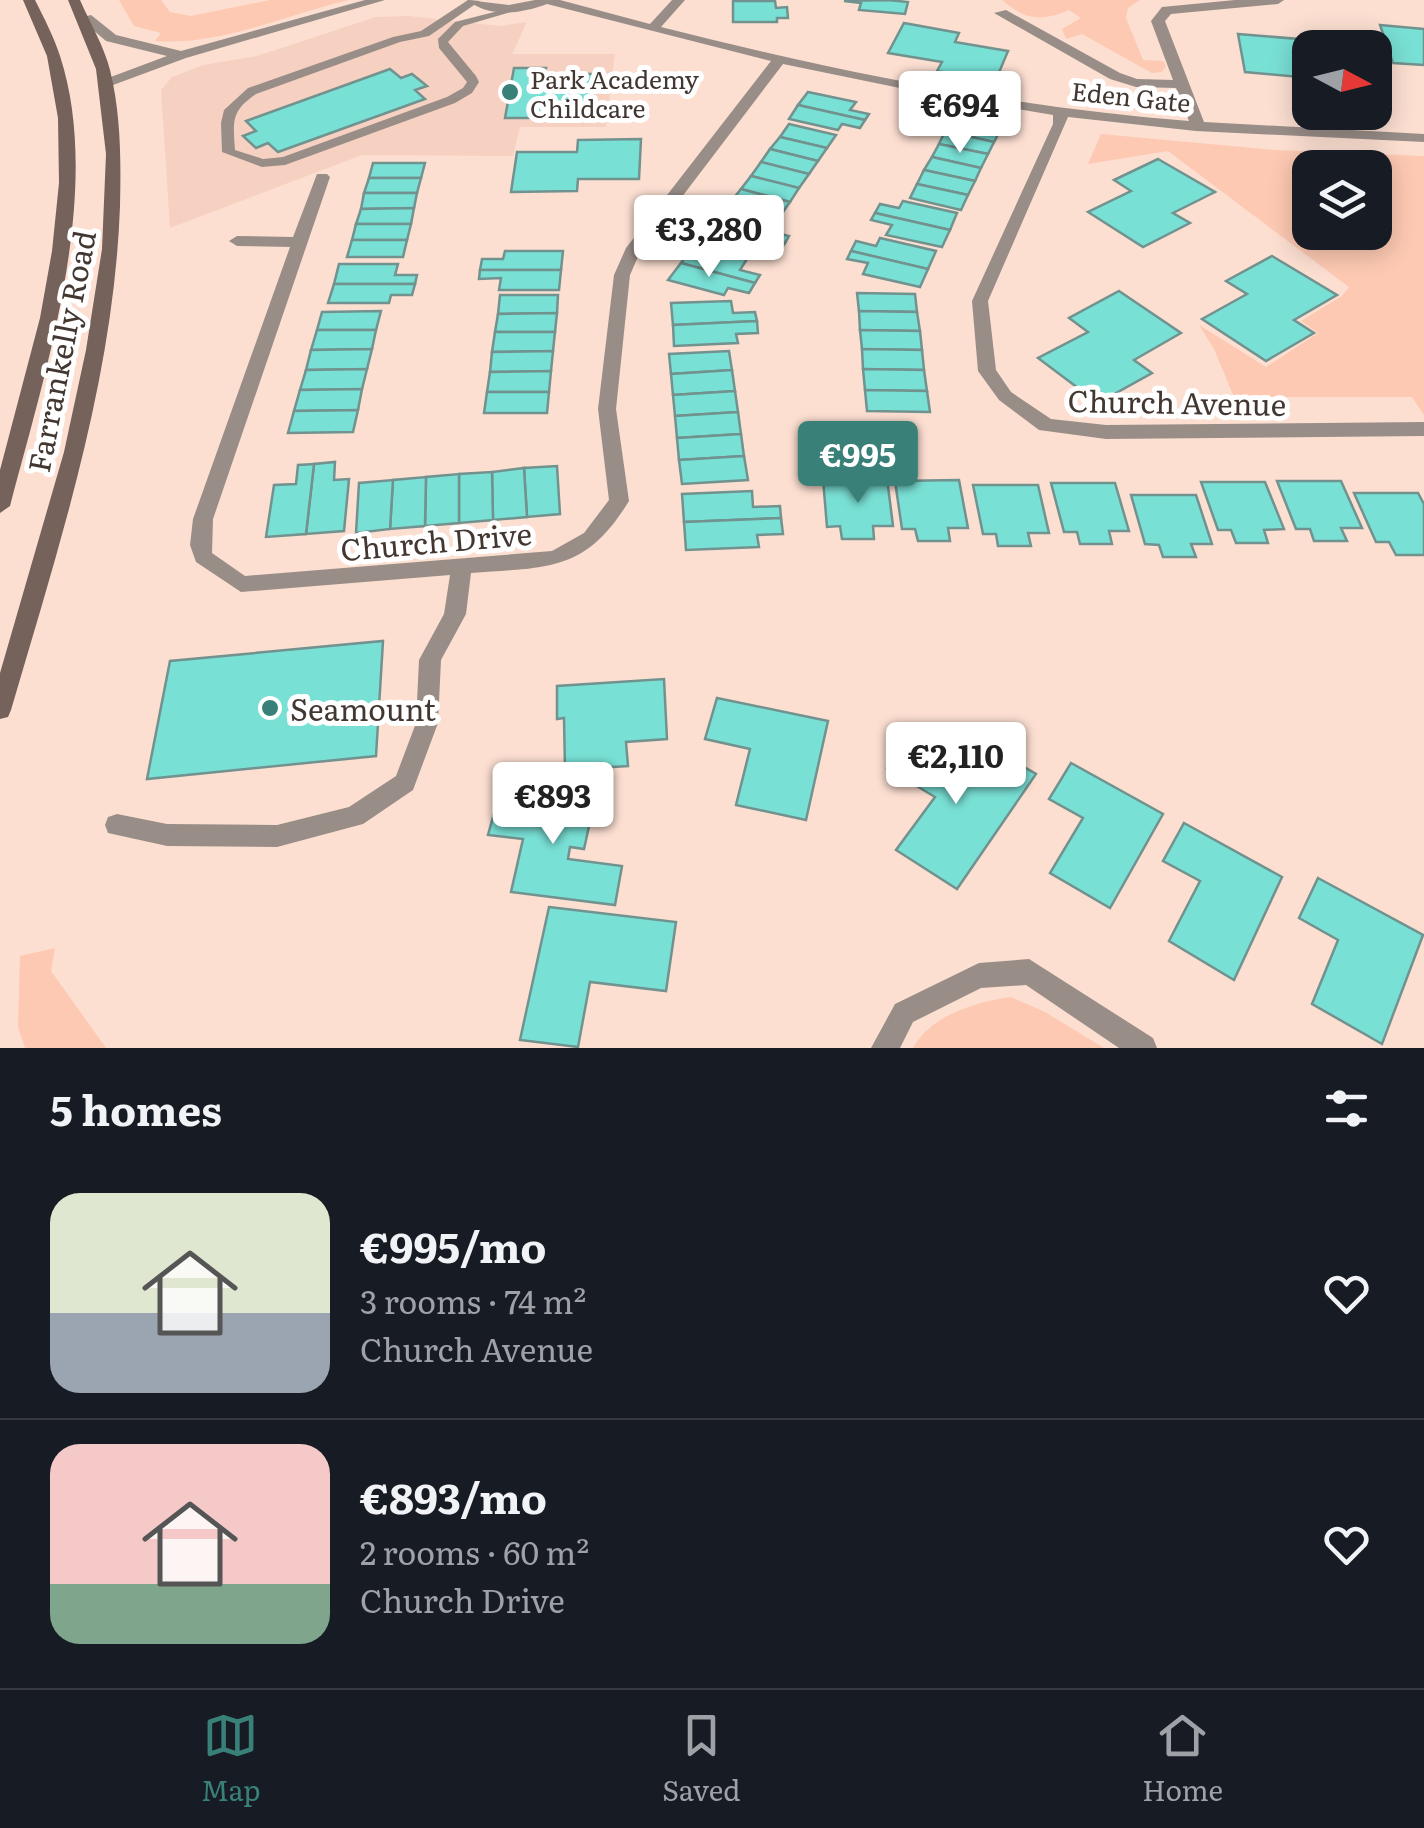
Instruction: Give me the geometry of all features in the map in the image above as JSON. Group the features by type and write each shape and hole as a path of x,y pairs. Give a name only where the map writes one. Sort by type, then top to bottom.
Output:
{"main road":[{"name":"Farrankelly Road","path":"0,506 49,315 67,220 67,142 56,74 29,0"},
{"name":"Farrankelly Road","path":"0,710 52,528 109,276 113,131 105,84 86,18 74,0"}],"street":[{"path":"105,84 180,55 379,0"},
{"path":"474,0 510,9 545,0"},
{"name":"Eden Gate","path":"545,0 778,62 1060,112 1198,126 1424,138"},
{"path":"652,29 680,0"},
{"path":"1198,126 1158,21 1167,10 1278,0"},
{"path":"1001,13 1115,76 1136,83 1183,84"},
{"path":"86,18 111,38 180,55"},
{"name":"Church Drive","path":"322,177 202,519 203,557 241,584 556,558 592,538 619,501 607,409 622,276 632,252 778,62"},
{"name":"Church Avenue","path":"1060,112 1060,124 980,301 987,371 1005,396 1046,425 1106,432 1424,430"},
{"path":"237,241 300,242"},
{"path":"117,825 167,835 277,836 356,816 406,783 427,723 430,660 455,614 462,566"},
{"path":"885,1048 904,1013 979,976 1029,972 1143,1048"}],"lane":[{"path":"474,0 425,34 398,39 244,96 226,114 229,152 262,164 286,161 452,100 474,82 470,73 444,50 442,42 459,24 510,9"}],"shaded area":[{"path":"119,0 161,0 170,12 191,16 270,0 348,0 228,34 155,41 161,33 134,26"},
{"path":"1002,0 1140,0 1128,8 1126,18 1143,60 1163,61 1166,66 1162,72 1152,73 1082,34 1066,39 1062,29 1081,18 1069,10 1034,17 1018,12"},
{"path":"409,16 500,26 527,22 512,54 615,54 606,127 520,127 513,156 362,155 170,228 161,90 172,77 203,65 257,56 376,17"},
{"path":"1101,134 1292,151 1292,244 1168,151 1088,164"},
{"path":"1392,155 1424,156 1424,415 1412,397 1234,397 1199,325 1266,367 1318,333 1301,321 1342,296 1349,287 1300,250 1392,250"},
{"path":"55,948 51,971 106,1048 25,1048 18,1027 20,956"},
{"path":"1011,997 1045,1012 1104,1048 913,1048 931,1027 956,1012"}],"building":[{"path":"733,1 775,1 776,8 787,7 788,18 777,18 777,22 733,22"},
{"path":"844,1 908,2 905,14 859,10 861,3"},
{"path":"904,23 959,33 955,42 1008,51 995,82 937,71 942,62 888,53"},
{"path":"1380,25 1424,29 1424,65 1393,63 1392,30 1382,30"},
{"path":"1238,34 1292,38 1292,76 1245,72"},
{"path":"514,68 546,68 545,74 596,74 591,118 505,118"},
{"path":"390,69 401,78 412,74 427,86 415,90 425,99 278,152 268,143 256,148 243,136 256,131 246,121"},
{"path":"808,92 856,102 850,110 869,114 865,120 798,105"},
{"path":"798,105 865,120 860,128 842,124 838,130 789,119"},
{"path":"952,119 1001,129 994,142 945,131"},
{"path":"789,124 836,135 827,148 780,137"},
{"path":"945,131 994,142 988,154 939,144"},
{"path":"780,137 827,148 818,161 770,149"},
{"path":"641,139 639,179 578,179 577,191 511,192 517,152 577,152 578,140"},
{"path":"939,144 988,154 981,168 932,157"},
{"path":"770,149 818,161 809,174 761,162"},
{"path":"932,157 981,168 975,181 924,170"},
{"path":"1158,159 1215,192 1173,213 1190,223 1143,247 1088,212 1131,191 1114,180"},
{"path":"761,162 809,174 799,188 751,176"},
{"path":"373,163 425,163 421,178 369,178"},
{"path":"924,170 975,181 968,195 917,184"},
{"path":"751,176 799,188 790,202 741,189"},
{"path":"369,178 421,178 417,193 364,193"},
{"path":"917,184 968,195 961,210 910,198"},
{"path":"741,189 790,202 780,216 730,203"},
{"path":"364,193 417,193 414,208 361,209"},
{"path":"903,201 957,213 950,230 875,213 880,204 899,208"},
{"path":"414,208 411,224 356,224 361,209"},
{"path":"724,208 776,221 769,231 789,236 785,243 712,225"},
{"path":"875,213 950,230 942,247 886,235 892,225 871,220"},
{"path":"356,224 411,224 407,240 352,240"},
{"path":"712,225 785,243 778,253 759,248 754,255 700,241"},
{"path":"880,238 936,251 928,269 851,251 856,241 876,246"},
{"path":"352,240 407,240 403,257 347,257"},
{"path":"694,245 747,259 740,270 760,275 755,283 681,263"},
{"path":"505,251 563,251 561,270 480,270 482,259 503,259"},
{"path":"851,251 928,269 920,287 863,274 868,263 847,259"},
{"path":"1272,256 1337,295 1294,320 1314,333 1266,361 1202,319 1247,294 1226,281"},
{"path":"681,263 755,283 749,293 728,288 724,295 668,280"},
{"path":"339,264 398,264 395,275 417,275 415,284 334,284"},
{"path":"480,270 561,270 559,290 499,290 501,278 479,279"},
{"path":"334,284 415,284 412,295 391,295 389,303 328,303"},
{"path":"1119,291 1181,333 1134,360 1152,373 1098,403 1038,358 1088,332 1069,318"},
{"path":"857,293 915,294 917,312 859,311"},
{"path":"500,295 558,295 557,313 498,314"},
{"path":"731,301 733,313 755,312 757,321 673,325 671,303"},
{"path":"381,311 376,330 317,330 322,312"},
{"path":"859,311 917,312 920,331 860,330"},
{"path":"557,313 555,332 495,332 498,314"},
{"path":"757,321 758,333 736,334 738,343 674,346 673,325"},
{"path":"317,330 376,330 372,349 311,350"},
{"path":"860,330 920,331 922,350 862,349"},
{"path":"495,332 555,332 553,351 492,352"},
{"path":"372,349 367,369 306,370 311,350"},
{"path":"862,349 922,350 924,370 863,369"},
{"path":"553,351 551,371 490,372 492,352"},
{"path":"729,351 732,370 671,374 669,354"},
{"path":"367,369 362,389 300,390 306,370"},
{"path":"863,369 924,370 927,391 865,390"},
{"path":"732,370 735,391 673,395 671,374"},
{"path":"551,371 549,392 487,392 490,372"},
{"path":"362,389 358,410 294,411 300,390"},
{"path":"865,390 927,391 930,412 867,411"},
{"path":"735,391 738,412 675,416 673,395"},
{"path":"487,392 549,392 547,413 484,413"},
{"path":"358,410 353,432 288,433 294,411"},
{"path":"738,412 741,434 677,438 675,416"},
{"path":"741,434 744,456 679,460 677,438"},
{"path":"744,456 748,480 682,484 679,460"},
{"path":"335,462 334,480 349,479 344,531 306,534 314,464"},
{"path":"314,464 306,534 266,537 274,485 296,484 298,465"},
{"path":"557,466 560,514 527,517 524,468"},
{"path":"524,468 527,517 493,520 492,472"},
{"path":"492,472 493,520 459,523 459,474"},
{"path":"459,474 459,523 425,526 426,477"},
{"path":"426,477 425,526 390,529 393,480"},
{"path":"887,478 893,526 873,526 874,539 842,539 840,526 827,527 823,479"},
{"path":"393,480 390,529 356,533 359,483"},
{"path":"959,480 968,528 948,528 950,541 918,541 915,529 902,529 895,481"},
{"path":"1277,481 1341,481 1362,528 1341,528 1347,541 1314,541 1310,529 1296,529"},
{"path":"1201,482 1265,482 1284,529 1264,530 1268,543 1236,543 1231,530 1218,530"},
{"path":"1051,483 1115,483 1129,531 1109,531 1112,544 1080,544 1077,532 1064,532"},
{"path":"973,485 1038,485 1049,533 1028,533 1031,546 998,546 996,534 983,534"},
{"path":"752,491 753,507 780,506 781,518 684,522 682,494"},
{"path":"1354,493 1418,493 1424,504 1424,555 1396,555 1389,542 1376,542"},
{"path":"1131,495 1196,495 1212,544 1191,544 1196,557 1163,557 1159,545 1145,544"},
{"path":"781,518 783,534 757,535 759,547 686,550 684,522"},
{"name":"Seamount","path":"383,641 376,756 147,779 170,661"},
{"path":"664,679 667,739 626,742 628,766 565,770 564,718 557,719 557,686"},
{"path":"717,698 828,721 806,820 736,805 750,749 705,739"},
{"path":"914,734 984,776 1000,753 1036,774 957,889 896,850 935,797 887,768"},
{"path":"1071,763 1163,814 1110,908 1050,873 1083,818 1049,799"},
{"path":"501,788 595,799 584,849 570,847 568,859 622,866 615,905 511,892 523,839 488,835"},
{"path":"1184,823 1282,877 1234,980 1169,941 1200,881 1163,861"},
{"path":"1318,878 1423,935 1382,1044 1312,1004 1338,940 1299,918"},
{"path":"549,907 676,922 666,991 590,982 578,1047 520,1040"}],"place":[{"name":"Park Academy Childcare","path":"510,92"},
{"name":"Seamount","path":"270,708"}]}
